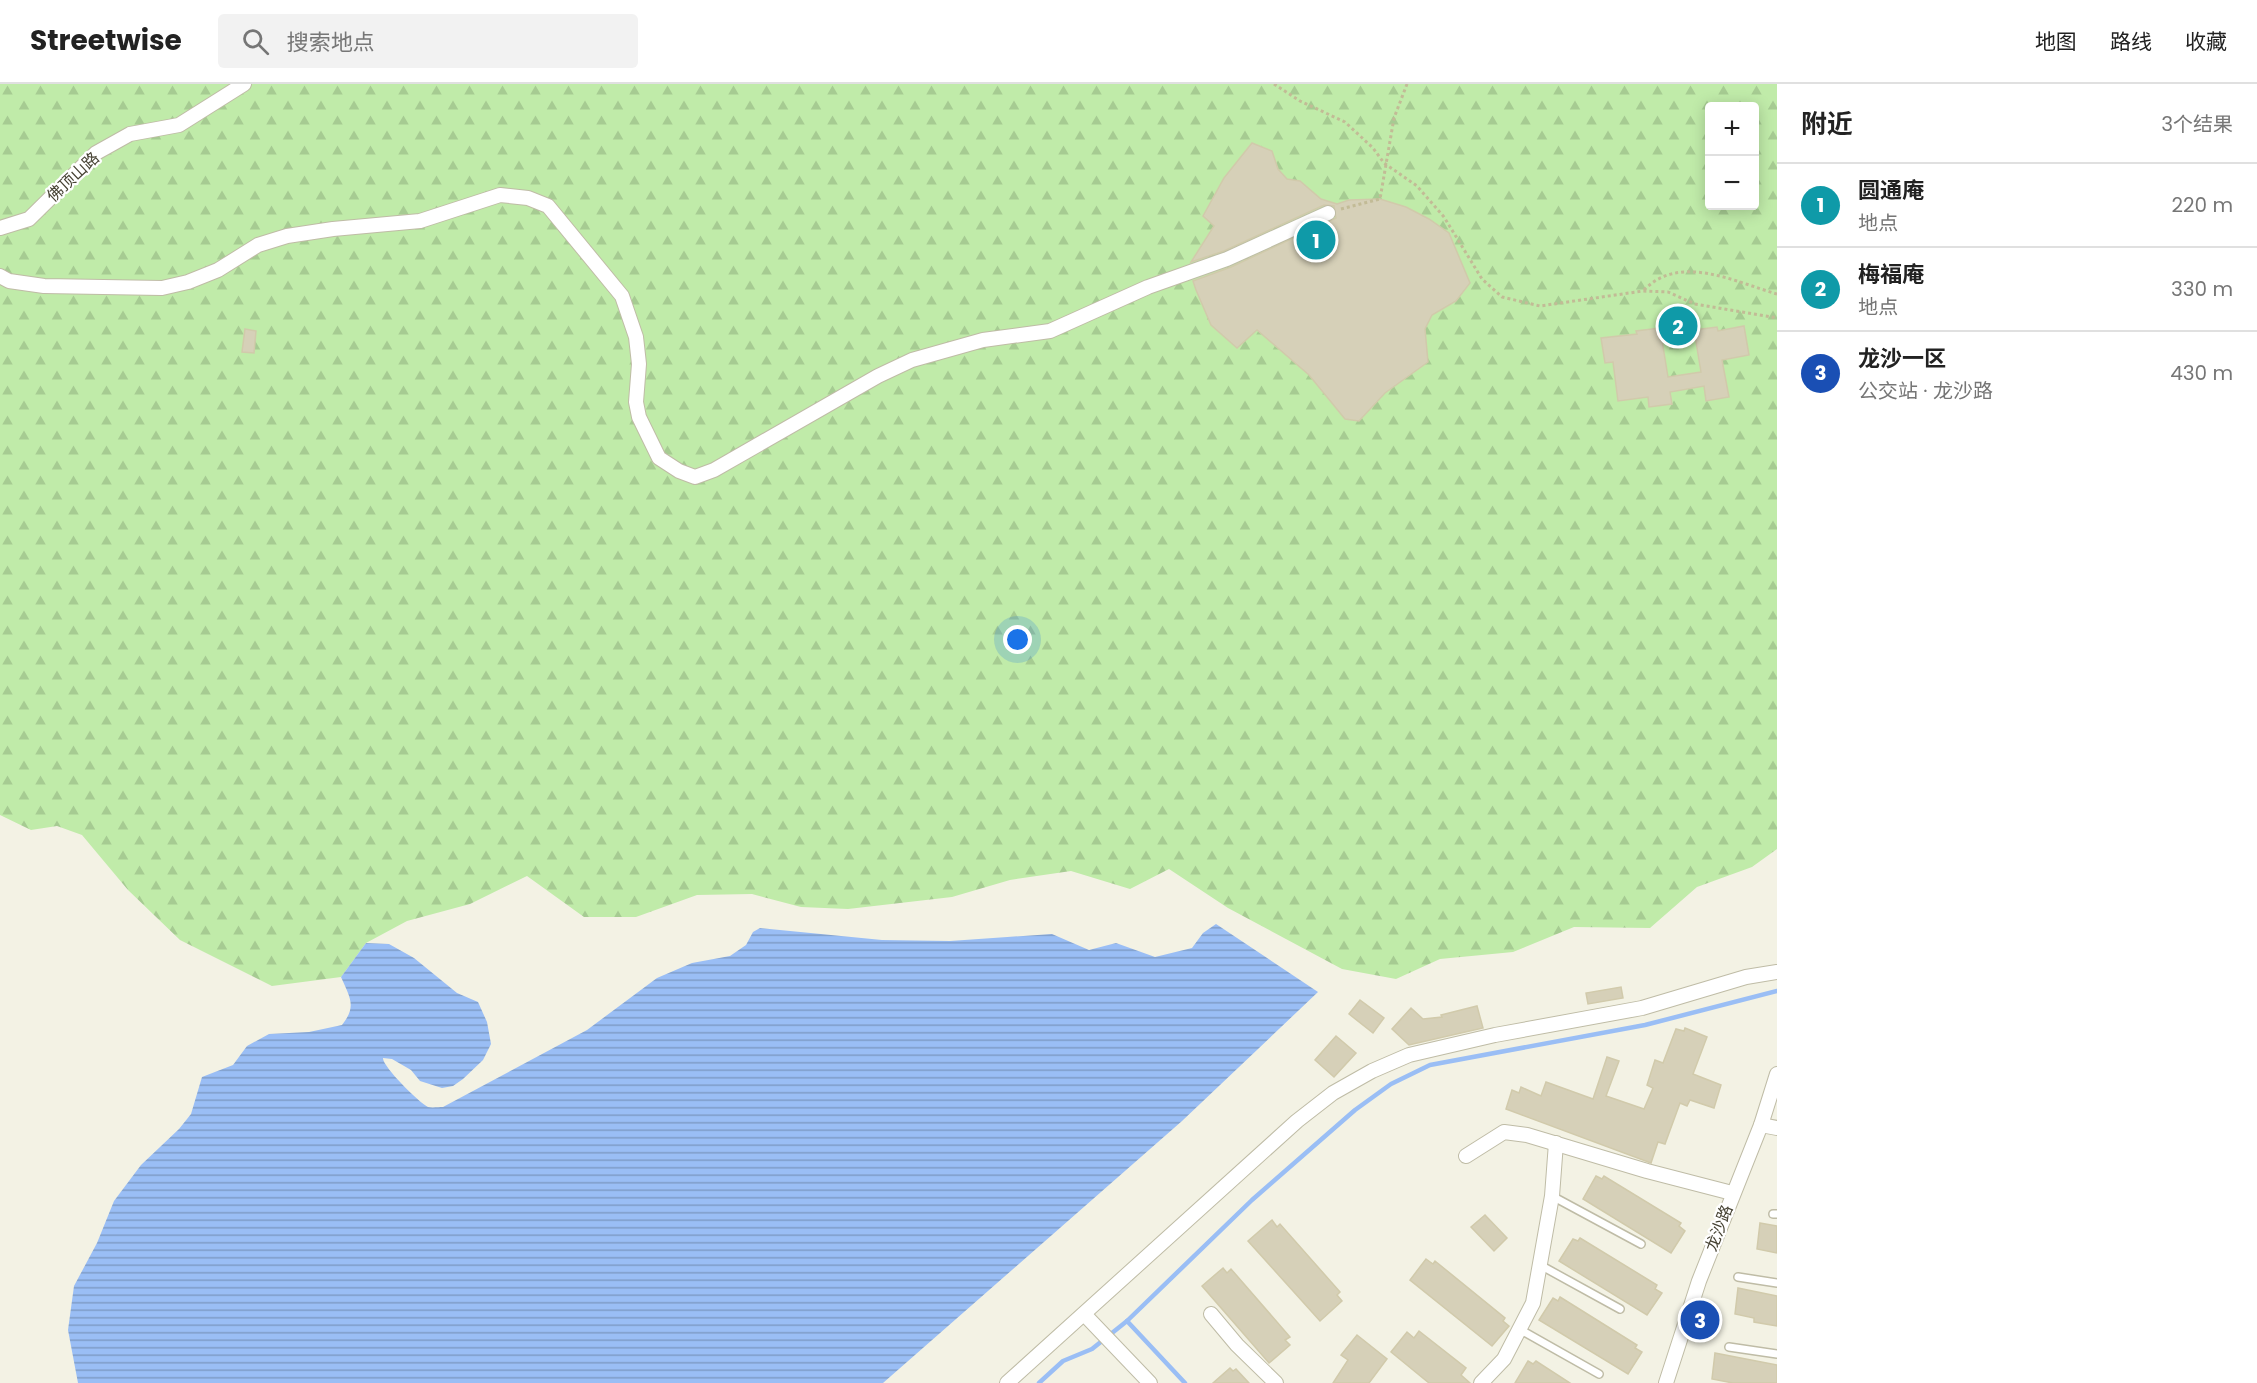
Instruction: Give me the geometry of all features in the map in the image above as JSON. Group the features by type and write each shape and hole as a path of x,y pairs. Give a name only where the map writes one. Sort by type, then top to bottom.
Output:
{"street":[{"name":"佛顶山路","path":"0,228 29,219 96,153 130,134 179,125 244,84"},
{"path":"0,276 9,281 44,286 162,288 188,282 218,270 258,245 287,236 333,229 420,221 500,195 528,198 548,206 622,296 636,336 639,364 636,402 639,417 659,458 679,471 695,477 714,470 878,376 912,360 983,340 1050,331 1137,292 1227,259 1328,213"},
{"path":"1007,1383 1297,1121 1333,1093 1372,1071 1409,1055 1494,1035 1642,1008 1746,977 1777,972"},
{"name":"龙沙路","path":"1666,1383 1699,1281 1732,1193 1761,1125 1777,1074"},
{"path":"1761,1125 1777,1128"},
{"path":"1466,1156 1504,1132 1556,1143 1647,1171 1732,1193"},
{"path":"1482,1383 1504,1359 1533,1303 1538,1264 1552,1196 1556,1143"},
{"path":"1084,1314 1150,1383"},
{"path":"1211,1314 1238,1346 1276,1383"}],"lane":[{"path":"1552,1196 1641,1244"},
{"path":"1538,1264 1620,1309"},
{"path":"1738,1277 1777,1283"},
{"path":"1519,1329 1599,1374"},
{"path":"1730,1347 1777,1354"}],"path":[{"path":"1274,84 1300,100 1345,122 1384,163 1424,193 1444,217 1482,279 1502,297 1540,306 1643,291 1668,292 1695,304 1777,318"},
{"path":"1328,213 1380,199 1384,163 1394,117 1407,84"},
{"path":"1643,291 1653,280 1677,271 1695,271 1777,294"}],"green space":[{"path":"0,84 1777,84 1777,849 1752,867 1697,887 1650,928 1574,927 1513,952 1440,959 1396,979 1342,969 1228,908 1169,869 1130,889 1071,871 1010,880 952,897 848,909 801,907 752,894 697,895 636,917 584,917 527,876 470,904 407,921 366,943 341,977 272,986 180,940 128,890 82,835 57,826 31,830 0,815"}],"water":[{"path":"1216,924 1318,992 1182,1121 883,1383 78,1383 68,1330 74,1286 97,1243 114,1201 141,1165 179,1129 191,1114 202,1077 233,1065 247,1046 269,1034 309,1032 342,1025 351,1007 341,977 366,943 389,944 414,958 457,993 478,1002 487,1022 491,1044 483,1060 453,1086 442,1088 420,1081 411,1070 392,1059 383,1058 394,1076 423,1104 428,1107 443,1107 587,1030 657,978 692,963 730,956 746,945 753,932 760,928 882,940 950,941 1052,934 1089,950 1116,943 1155,957 1192,948 1203,933"}],"building":[{"path":"1252,143 1272,151 1278,169 1287,179 1300,181 1321,199 1337,204 1349,200 1380,199 1406,207 1429,219 1449,233 1470,283 1456,301 1432,315 1425,329 1428,362 1385,393 1359,421 1345,419 1309,375 1257,330 1237,348 1211,325 1196,290 1193,281 1231,267 1336,218 1334,206 1324,205 1224,251 1191,262 1214,226 1203,216 1224,178"},
{"path":"1692,318 1694,330 1663,333 1662,321"},
{"path":"1744,326 1749,355 1722,360 1729,397 1706,401 1704,386 1670,392 1672,404 1649,407 1648,397 1618,401 1613,362 1605,363 1601,338 1637,334 1636,331 1660,328 1668,377 1701,372 1694,330 1717,327 1718,331"},
{"path":"245,329 256,331 254,353 242,352"},
{"path":"1621,987 1623,998 1588,1004 1586,993"},
{"path":"1360,1000 1384,1018 1373,1033 1349,1014"},
{"path":"1477,1006 1483,1028 1409,1045 1392,1029 1411,1008 1423,1019 1442,1017 1441,1015"},
{"path":"1685,1028 1707,1037 1693,1074 1721,1085 1714,1108 1690,1100 1687,1106 1680,1103 1665,1144 1658,1142 1651,1163 1506,1109 1512,1090 1519,1093 1521,1087 1541,1096 1546,1082 1593,1099 1607,1057 1619,1061 1606,1096 1644,1109 1653,1088 1647,1085 1655,1060 1663,1063 1676,1029 1684,1031"},
{"path":"1336,1036 1356,1053 1334,1077 1315,1060"},
{"path":"1596,1176 1602,1179 1604,1176 1681,1223 1679,1226 1685,1231 1671,1253 1583,1199"},
{"path":"1485,1215 1507,1238 1494,1251 1471,1227"},
{"path":"1272,1220 1277,1227 1280,1224 1340,1292 1337,1295 1342,1301 1320,1321 1248,1241"},
{"path":"1760,1223 1777,1226 1777,1253 1757,1249"},
{"path":"1580,1238 1657,1285 1655,1289 1662,1293 1647,1315 1559,1261 1573,1239 1578,1241"},
{"path":"1426,1259 1433,1264 1435,1261 1505,1318 1503,1321 1509,1326 1492,1346 1410,1280"},
{"path":"1223,1268 1227,1273 1231,1269 1290,1337 1285,1340 1290,1345 1269,1363 1202,1286"},
{"path":"1738,1288 1777,1296 1777,1326 1754,1322 1754,1318 1735,1314"},
{"path":"1560,1297 1637,1345 1635,1348 1642,1352 1628,1374 1539,1320 1553,1298 1558,1301"},
{"path":"1419,1331 1466,1368 1461,1375 1470,1383 1429,1383 1391,1352 1407,1332 1414,1338"},
{"path":"1357,1335 1387,1359 1369,1383 1333,1383 1348,1360 1341,1355"},
{"path":"1715,1353 1777,1365 1777,1383 1733,1383 1712,1379"},
{"path":"1528,1361 1533,1364 1536,1361 1570,1383 1515,1383"},
{"path":"1230,1368 1233,1371 1236,1369 1249,1383 1213,1383"}],"waterway":[{"path":"1039,1383 1063,1361 1092,1349 1127,1321 1252,1200 1355,1110 1391,1084 1430,1065 1645,1025 1777,991"},
{"path":"1127,1321 1185,1383"}],"place":[{"name":"圆通庵","path":"1316,240"},
{"name":"梅福庵","path":"1678,326"},
{"name":"龙沙一区","path":"1700,1320"}]}
